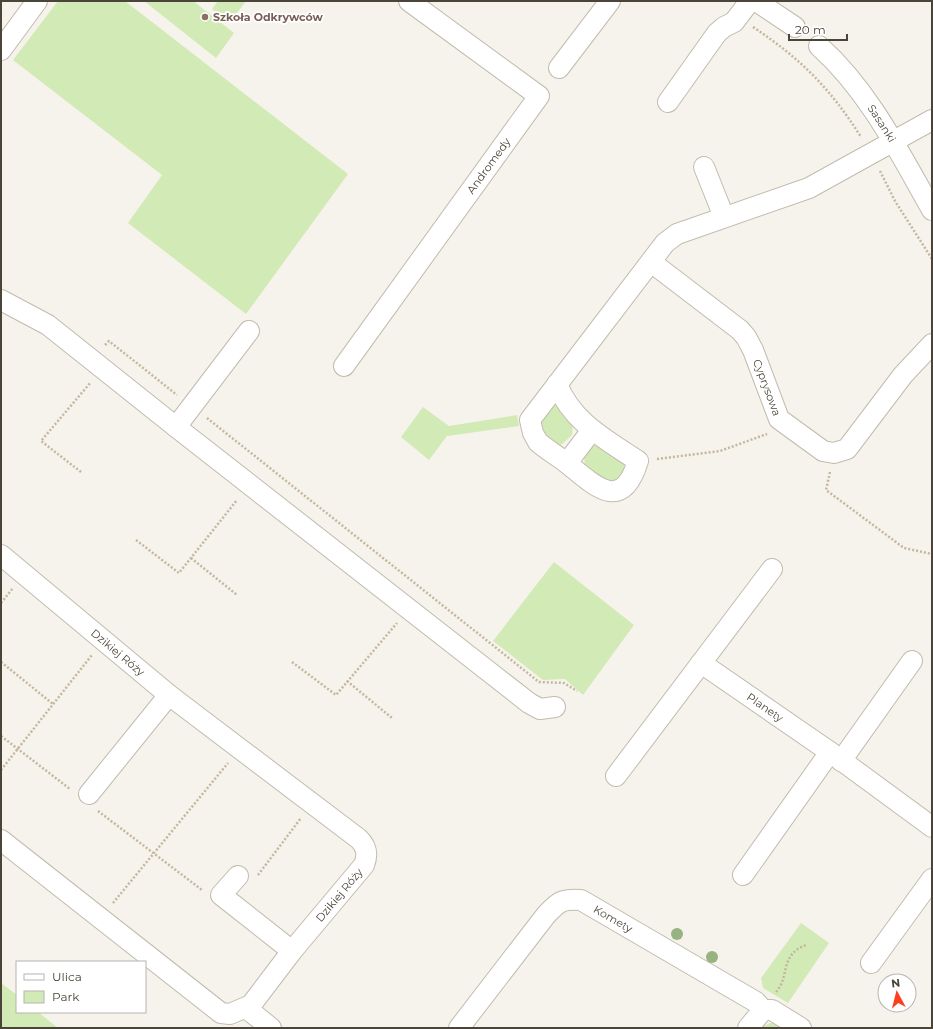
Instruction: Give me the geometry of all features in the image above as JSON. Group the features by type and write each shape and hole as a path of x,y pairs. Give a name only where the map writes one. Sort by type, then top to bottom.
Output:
{"street":[{"path":"1,50 37,1"},
{"name":"Andromedy","path":"344,366 539,96 409,1"},
{"path":"559,68 610,1"},
{"path":"668,102 717,33 724,27 734,22 750,1"},
{"path":"756,1 795,27"},
{"name":"Sasanki","path":"819,46 839,64 885,125 893,142 932,210"},
{"path":"557,384 562,397 571,410 592,430 638,461 628,483 622,490 612,493 595,487 567,463 538,442 533,433 530,420 557,384 670,238 724,217 809,188 932,120"},
{"path":"704,167 724,217"},
{"name":"Cyprysowa","path":"651,262 740,330 746,337 753,350 779,420 823,451 834,453"},
{"path":"4,308 48,324 176,427 529,703 540,709 555,707"},
{"path":"176,427 249,331"},
{"path":"834,453 848,449 903,375 932,344"},
{"path":"567,463 592,430"},
{"name":"Dzikiej Róży","path":"1,555 168,695 359,839 366,851 366,858 364,866 292,951 251,1005 230,1014 221,1013 1,840"},
{"path":"616,776 772,568"},
{"path":"743,875 912,661"},
{"name":"Planety","path":"701,663 836,756 932,827"},
{"path":"85,797 168,695"},
{"path":"238,876 221,895 292,951"},
{"path":"871,963 932,879"},
{"name":"Komety","path":"459,1028 546,915 559,902 568,899 582,900 756,1002 767,1003 772,1010 800,1028"},
{"path":"748,1028 767,1003"},
{"path":"246,1008 271,1028"}],"path":[{"path":"738,16 792,54"},
{"path":"81,472 41,441 92,380"},
{"path":"638,461 720,451 770,433 784,423"},
{"path":"834,453 826,490 904,548 932,554"},
{"path":"136,540 179,573 250,484"},
{"path":"191,558 237,595"},
{"path":"292,662 336,695 409,609"},
{"path":"1,770 103,640"},
{"path":"1,662 53,704"},
{"path":"347,681 392,718"},
{"path":"1,736 85,797 208,895 221,895"},
{"path":"101,918 240,749"},
{"path":"257,876 312,803"},
{"path":"767,1003 779,989 790,955 794,951 806,945"}],"green space":[{"path":"58,1 125,1 348,174 246,314 128,223 162,175 13,60"},
{"name":"Szkoła Odkrywców","path":"144,1 193,1 234,33 216,58"},
{"path":"218,1 246,1 230,22 212,9"},
{"path":"553,405 559,406 573,424 572,435 561,445 554,443 545,435 539,425"},
{"path":"423,407 449,426 517,415 519,426 447,436 429,460 401,437"},
{"path":"597,445 623,462 624,470 616,482 610,483 585,466 584,457 593,446"},
{"path":"554,562 634,625 583,695 565,679 543,680 493,641"},
{"path":"801,923 829,943 788,1003 763,988 761,978"},
{"path":"1,983 16,994 16,1013 39,1013 58,1028 1,1028"},
{"path":"770,1023 775,1023 785,1028 760,1028"}],"place":[{"name":"Szkoła Odkrywców","path":"205,17"}]}
